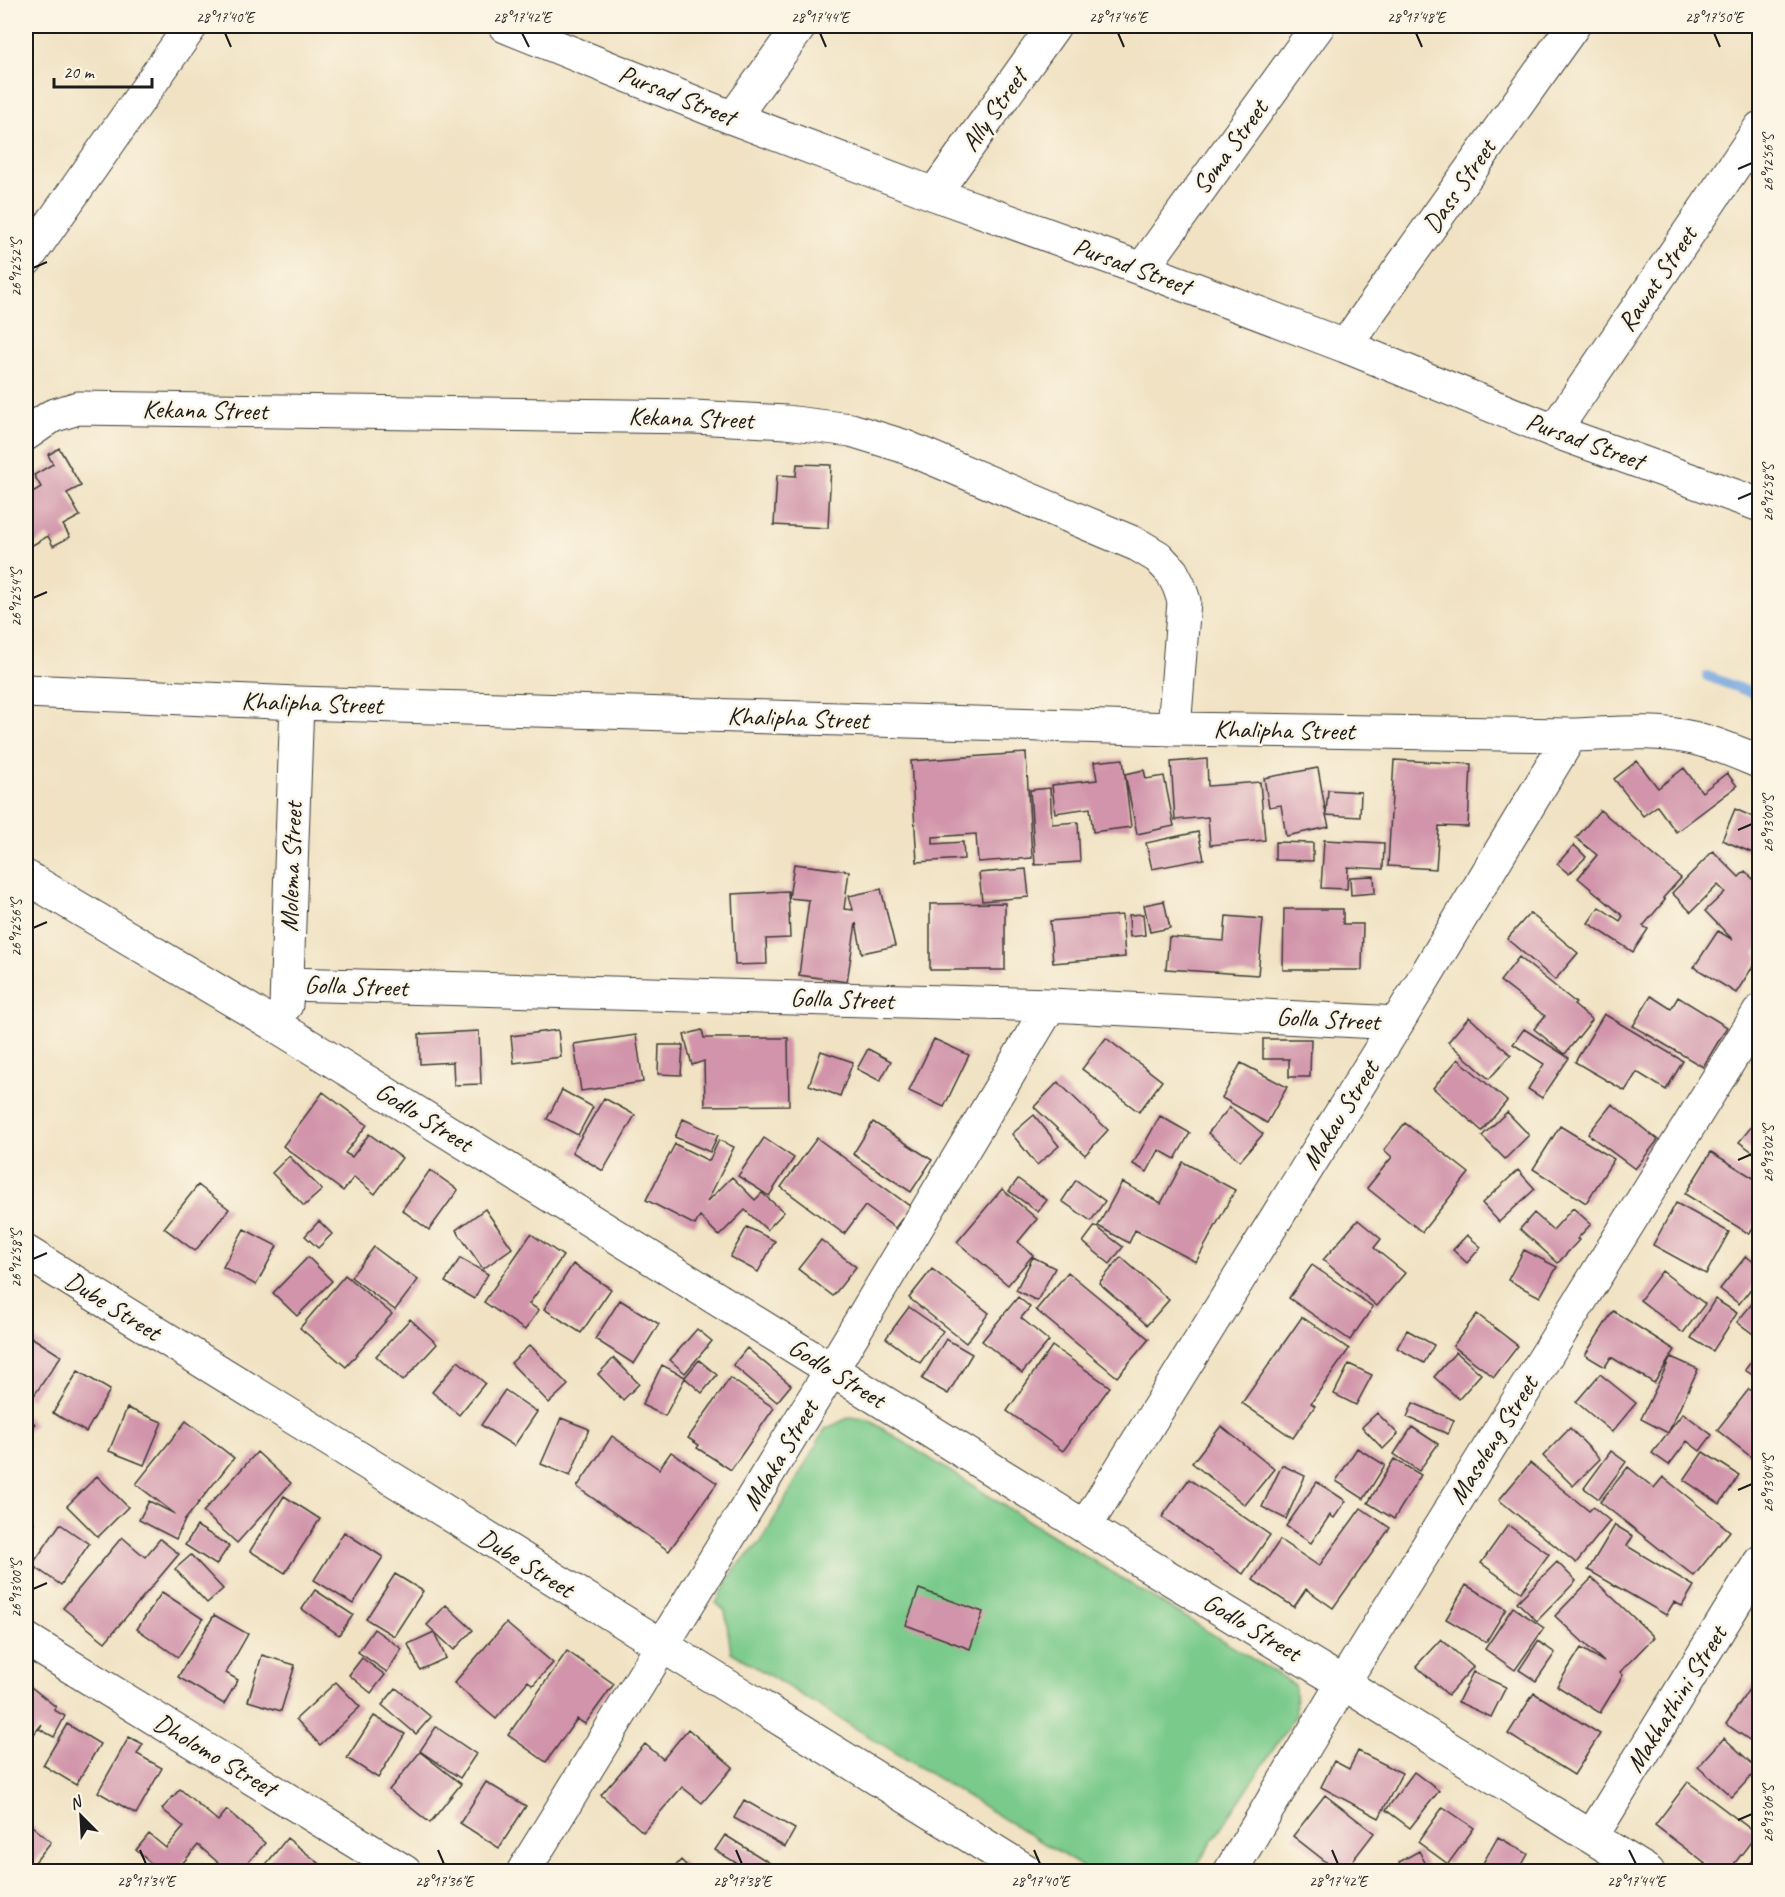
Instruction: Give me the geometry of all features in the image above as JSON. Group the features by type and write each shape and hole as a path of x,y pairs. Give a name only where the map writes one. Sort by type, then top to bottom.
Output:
{"street":[{"path":"26,260 191,26"},
{"path":"734,118 800,26"},
{"name":"Ally Street","path":"934,194 1054,26"},
{"name":"Soma Street","path":"1142,269 1318,26"},
{"name":"Dass Street","path":"1345,346 1573,26"},
{"name":"Pursad Street","path":"525,29 734,118 1345,346 1554,431 1756,498"},
{"name":"Rawat Street","path":"1554,431 1760,128"},
{"name":"Kekana Street","path":"26,434 52,416 78,408 694,417 786,422 850,430 903,446 1108,531 1158,557 1172,572 1184,601 1174,729"},
{"name":"Khalipha Street","path":"26,691 297,703 1174,729 1571,735"},
{"name":"Molema Street","path":"285,1031 297,703"},
{"path":"1571,735 1647,733 1691,737 1713,743 1760,762"},
{"name":"Makau Street","path":"1085,1527 1571,735"},
{"name":"Godlo Street","path":"26,877 285,1031 1085,1527 1648,1872"},
{"name":"Golla Street","path":"287,984 1050,1005 1396,1023"},
{"name":"Mdaka Street","path":"524,1872 832,1369 1050,1005"},
{"name":"Masoleng Street","path":"1230,1872 1343,1683 1760,1011"},
{"name":"Dube Street","path":"26,1252 1028,1872"},
{"name":"Makhathini Street","path":"1592,1836 1760,1562"},
{"name":"Dholomo Street","path":"26,1639 405,1872"}],"green space":[{"path":"850,1417 869,1420 1295,1685 1296,1715 1193,1871 1089,1871 731,1652 725,1611 716,1603 736,1567 761,1542 825,1429"}],"building":[{"path":"59,448 81,486 67,493 80,516 63,525 70,537 53,546 48,536 31,546 26,539 26,496 41,487 34,475 53,464 48,455"},
{"path":"797,464 831,465 828,528 774,525 777,475 796,476"},
{"path":"1026,753 1032,858 978,862 976,834 933,837 933,844 963,842 964,859 917,862 911,761"},
{"path":"1123,759 1131,827 1093,832 1090,808 1055,813 1052,785 1097,780 1094,762"},
{"path":"1207,759 1208,786 1260,782 1265,840 1210,845 1208,817 1175,820 1171,762"},
{"path":"1394,760 1471,764 1468,827 1439,826 1436,869 1388,866"},
{"path":"1637,761 1658,788 1684,768 1702,792 1727,773 1737,786 1676,832 1657,806 1643,816 1614,779"},
{"path":"1318,768 1326,814 1328,790 1361,792 1360,817 1326,815 1329,827 1286,836 1281,805 1269,807 1264,778"},
{"path":"1144,770 1146,779 1164,776 1174,826 1137,834 1125,774"},
{"path":"1050,788 1052,824 1078,822 1080,862 1035,865 1030,790"},
{"path":"1735,809 1760,820 1760,856 1722,840"},
{"path":"1600,810 1681,878 1643,926 1648,929 1633,952 1588,923 1599,907 1620,921 1623,916 1578,878 1597,855 1576,838"},
{"path":"1198,832 1204,859 1152,869 1146,843"},
{"path":"1324,840 1384,843 1383,869 1348,867 1347,889 1321,888"},
{"path":"1275,842 1313,843 1313,861 1275,860"},
{"path":"1574,845 1586,857 1569,874 1557,864"},
{"path":"1713,851 1739,877 1745,871 1760,886 1760,910 1757,912 1760,914 1760,947 1754,953 1759,957 1736,993 1694,967 1718,931 1733,940 1705,911 1725,892 1718,885 1691,912 1672,893"},
{"path":"794,864 849,871 844,909 853,910 849,896 881,889 895,946 862,953 856,923 847,982 799,975 809,900 789,898"},
{"path":"1026,869 1029,897 982,901 979,873"},
{"path":"1374,876 1375,893 1351,895 1350,877"},
{"path":"788,891 790,938 766,939 767,964 735,965 732,894"},
{"path":"1164,901 1170,928 1150,932 1144,905"},
{"path":"1005,903 1005,970 930,970 930,904"},
{"path":"1284,909 1343,909 1343,924 1363,924 1362,970 1283,970"},
{"path":"1530,913 1578,953 1555,980 1507,939"},
{"path":"1143,914 1145,935 1130,937 1129,915"},
{"path":"1122,915 1125,957 1053,963 1050,921"},
{"path":"1226,916 1263,919 1258,975 1166,969 1169,937 1224,941"},
{"path":"1519,957 1576,1003 1574,1005 1592,1020 1565,1054 1534,1029 1545,1016 1500,981"},
{"path":"1651,996 1671,1009 1678,997 1727,1027 1703,1067 1633,1026"},
{"path":"1604,1014 1683,1061 1666,1090 1637,1072 1625,1091 1575,1062"},
{"path":"1469,1017 1511,1055 1489,1079 1448,1042"},
{"path":"1524,1029 1569,1058 1542,1098 1528,1089 1544,1064 1513,1044"},
{"path":"558,1030 561,1057 514,1063 511,1036"},
{"path":"702,1030 704,1038 788,1038 789,1105 705,1106 704,1061 692,1065 684,1035"},
{"path":"479,1031 481,1084 454,1085 453,1062 420,1064 419,1034"},
{"path":"636,1035 643,1082 581,1091 574,1044"},
{"path":"1106,1038 1162,1081 1139,1112 1082,1069"},
{"path":"934,1039 969,1055 944,1107 909,1091"},
{"path":"1263,1039 1311,1039 1310,1077 1289,1077 1289,1059 1263,1059"},
{"path":"659,1045 683,1045 681,1075 658,1074"},
{"path":"868,1049 891,1061 880,1081 857,1069"},
{"path":"821,1051 853,1062 840,1096 809,1085"},
{"path":"1458,1059 1507,1101 1482,1131 1433,1088"},
{"path":"1241,1063 1287,1087 1267,1123 1222,1098"},
{"path":"1058,1082 1108,1130 1085,1155 1034,1107"},
{"path":"562,1090 593,1107 578,1135 547,1119"},
{"path":"323,1092 367,1125 345,1153 352,1157 369,1134 402,1158 375,1194 354,1177 343,1191 283,1146"},
{"path":"604,1098 635,1115 603,1171 572,1152"},
{"path":"1612,1104 1658,1140 1635,1169 1588,1134"},
{"path":"1230,1107 1263,1134 1240,1161 1208,1133"},
{"path":"1507,1112 1529,1135 1505,1159 1482,1136"},
{"path":"1034,1115 1059,1146 1037,1165 1012,1134"},
{"path":"1160,1116 1190,1133 1175,1159 1159,1150 1147,1172 1133,1164"},
{"path":"1760,1116 1760,1157 1739,1142"},
{"path":"683,1119 718,1135 710,1152 675,1137"},
{"path":"873,1122 932,1160 911,1192 853,1154"},
{"path":"1405,1123 1469,1173 1422,1232 1367,1188 1392,1157 1384,1150"},
{"path":"1560,1126 1614,1159 1586,1203 1533,1169"},
{"path":"764,1138 794,1158 769,1196 738,1176"},
{"path":"817,1138 911,1207 895,1228 865,1206 844,1234 781,1187"},
{"path":"719,1140 734,1147 707,1202 732,1177 755,1200 762,1193 784,1212 767,1230 745,1210 719,1236 700,1216 695,1225 646,1200 675,1144 709,1161"},
{"path":"1711,1152 1760,1182 1760,1216 1749,1234 1685,1194"},
{"path":"289,1156 322,1190 304,1206 272,1173"},
{"path":"1183,1162 1235,1190 1196,1262 1135,1230 1129,1243 1098,1226 1122,1182 1161,1203"},
{"path":"430,1170 458,1190 429,1230 402,1210"},
{"path":"1518,1170 1535,1189 1499,1222 1482,1203"},
{"path":"1018,1179 1047,1200 1038,1212 1009,1191"},
{"path":"1076,1180 1105,1201 1091,1221 1062,1201"},
{"path":"198,1185 229,1209 195,1251 164,1228"},
{"path":"1002,1189 1037,1219 1018,1242 1033,1255 1008,1285 957,1242"},
{"path":"1676,1203 1729,1232 1706,1274 1653,1245"},
{"path":"1573,1208 1591,1224 1558,1263 1520,1229 1534,1213 1553,1230"},
{"path":"485,1209 512,1248 483,1269 456,1230"},
{"path":"1358,1220 1381,1239 1374,1248 1405,1273 1377,1306 1323,1260"},
{"path":"319,1221 332,1234 318,1248 305,1236"},
{"path":"1095,1226 1123,1247 1110,1264 1083,1242"},
{"path":"747,1227 775,1241 758,1272 730,1257"},
{"path":"244,1229 277,1246 256,1285 223,1267"},
{"path":"531,1234 563,1256 529,1304 539,1310 525,1330 484,1302"},
{"path":"1467,1235 1481,1247 1467,1263 1453,1250"},
{"path":"821,1240 856,1267 833,1296 798,1269"},
{"path":"374,1247 418,1280 395,1310 351,1277"},
{"path":"1524,1250 1557,1267 1540,1297 1508,1280"},
{"path":"1746,1256 1760,1267 1760,1277 1739,1304 1720,1289"},
{"path":"308,1257 332,1281 297,1316 273,1293"},
{"path":"1033,1257 1055,1268 1037,1301 1016,1290"},
{"path":"1121,1257 1169,1300 1147,1325 1099,1283"},
{"path":"460,1258 488,1274 474,1299 445,1282"},
{"path":"573,1264 611,1289 581,1333 544,1309"},
{"path":"1312,1265 1373,1307 1350,1340 1289,1298"},
{"path":"932,1269 989,1313 966,1343 909,1298"},
{"path":"1662,1271 1705,1304 1683,1333 1640,1300"},
{"path":"1068,1272 1149,1339 1117,1377 1036,1310"},
{"path":"345,1275 392,1314 346,1367 300,1328"},
{"path":"1760,1294 1760,1339 1737,1322"},
{"path":"1018,1297 1030,1307 1021,1318 1049,1341 1022,1373 982,1341"},
{"path":"1715,1299 1737,1313 1713,1351 1691,1338"},
{"path":"620,1300 659,1324 634,1364 595,1339"},
{"path":"909,1307 943,1331 920,1363 886,1338"},
{"path":"1613,1311 1675,1350 1654,1383 1611,1357 1605,1367 1585,1355"},
{"path":"1477,1314 1518,1346 1494,1377 1453,1346"},
{"path":"1302,1317 1349,1349 1311,1403 1315,1406 1293,1438 1242,1403"},
{"path":"410,1319 437,1344 403,1381 376,1356"},
{"path":"697,1329 712,1341 685,1373 670,1360"},
{"path":"1407,1330 1434,1345 1424,1363 1397,1348"},
{"path":"28,1335 61,1356 31,1400 26,1396 26,1339"},
{"path":"946,1339 972,1354 948,1394 922,1379"},
{"path":"530,1345 568,1385 549,1403 511,1363"},
{"path":"1052,1346 1110,1387 1063,1451 1007,1411"},
{"path":"747,1348 791,1385 777,1402 733,1365"},
{"path":"1760,1349 1760,1380 1745,1370"},
{"path":"1456,1352 1481,1374 1459,1399 1434,1377"},
{"path":"1671,1357 1698,1369 1668,1433 1641,1419"},
{"path":"614,1358 639,1384 623,1400 598,1374"},
{"path":"699,1360 717,1375 702,1393 685,1378 665,1416 642,1405 662,1365 685,1377"},
{"path":"458,1361 485,1383 459,1415 432,1392"},
{"path":"1349,1364 1372,1375 1356,1405 1334,1394"},
{"path":"78,1371 110,1390 86,1432 53,1413"},
{"path":"1600,1374 1636,1403 1612,1432 1576,1402"},
{"path":"730,1378 774,1408 731,1470 697,1448 699,1445 688,1438"},
{"path":"1749,1389 1760,1397 1760,1464 1717,1430"},
{"path":"505,1390 537,1412 514,1446 481,1425"},
{"path":"1413,1403 1454,1420 1448,1434 1407,1417"},
{"path":"127,1408 162,1422 144,1465 109,1451"},
{"path":"1377,1413 1398,1434 1383,1449 1362,1427"},
{"path":"1683,1413 1712,1435 1700,1451 1687,1441 1669,1465 1652,1453"},
{"path":"26,1415 35,1424 26,1433"},
{"path":"561,1418 589,1429 570,1476 541,1464"},
{"path":"186,1421 234,1458 185,1520 176,1539 139,1520 149,1501 175,1514 136,1484"},
{"path":"1221,1426 1274,1469 1245,1505 1192,1463"},
{"path":"1412,1427 1438,1444 1419,1471 1394,1454"},
{"path":"1570,1428 1600,1459 1573,1486 1543,1456"},
{"path":"612,1436 659,1469 671,1452 717,1483 669,1551 577,1487"},
{"path":"1357,1448 1385,1465 1364,1499 1336,1481"},
{"path":"1611,1451 1626,1462 1599,1499 1584,1488"},
{"path":"257,1452 291,1483 237,1543 203,1512"},
{"path":"1703,1452 1739,1475 1720,1504 1684,1480"},
{"path":"1394,1459 1421,1475 1394,1519 1368,1503"},
{"path":"1530,1463 1589,1511 1593,1507 1610,1521 1576,1563 1499,1500"},
{"path":"1282,1465 1305,1476 1286,1519 1262,1507"},
{"path":"1628,1467 1654,1488 1663,1477 1730,1531 1694,1576 1600,1502"},
{"path":"97,1476 128,1507 98,1537 67,1506"},
{"path":"1189,1479 1270,1535 1243,1574 1162,1517"},
{"path":"1317,1482 1346,1501 1334,1518 1330,1515 1311,1543 1286,1526"},
{"path":"284,1496 320,1519 285,1573 250,1551"},
{"path":"1361,1508 1390,1528 1333,1608 1306,1589 1294,1607 1253,1580 1280,1540 1319,1566"},
{"path":"26,1513 34,1523 26,1531"},
{"path":"60,1524 89,1544 61,1585 32,1565"},
{"path":"1508,1525 1549,1554 1521,1592 1481,1563"},
{"path":"1615,1525 1633,1536 1627,1546 1694,1586 1682,1606 1674,1602 1666,1615 1588,1570"},
{"path":"197,1526 229,1546 216,1565 185,1545"},
{"path":"344,1532 383,1557 353,1604 314,1580"},
{"path":"122,1537 145,1557 160,1539 179,1554 105,1642 63,1608"},
{"path":"191,1555 223,1589 207,1603 175,1569"},
{"path":"1557,1562 1576,1581 1537,1621 1517,1602"},
{"path":"395,1574 423,1591 394,1636 366,1619"},
{"path":"1592,1578 1654,1637 1620,1672 1623,1675 1600,1713 1557,1686 1581,1648 1604,1662 1555,1616"},
{"path":"1466,1585 1506,1609 1486,1642 1446,1619"},
{"path":"919,1589 983,1612 970,1649 906,1625"},
{"path":"315,1590 353,1615 339,1635 302,1609"},
{"path":"162,1592 203,1619 178,1657 137,1629"},
{"path":"446,1605 473,1630 454,1650 427,1625"},
{"path":"1513,1607 1544,1628 1515,1670 1485,1649"},
{"path":"214,1615 248,1634 226,1673 238,1680 224,1704 178,1677"},
{"path":"506,1623 553,1663 533,1685 528,1681 496,1719 454,1683"},
{"path":"374,1629 402,1649 387,1672 358,1652"},
{"path":"434,1632 446,1658 420,1670 408,1644"},
{"path":"1441,1639 1473,1667 1448,1695 1416,1666"},
{"path":"1538,1641 1555,1653 1536,1681 1519,1670"},
{"path":"567,1651 614,1684 585,1724 577,1719 546,1762 508,1735"},
{"path":"262,1655 295,1665 281,1711 248,1701"},
{"path":"362,1658 385,1675 371,1693 349,1675"},
{"path":"1473,1672 1506,1687 1491,1717 1458,1702"},
{"path":"336,1682 360,1707 320,1745 296,1719"},
{"path":"26,1683 56,1707 54,1710 65,1716 54,1737 39,1729 42,1724 26,1744"},
{"path":"1753,1683 1760,1688 1760,1747 1726,1724"},
{"path":"396,1688 431,1717 416,1734 382,1705"},
{"path":"1534,1693 1600,1734 1574,1775 1508,1734"},
{"path":"374,1716 405,1734 378,1778 347,1758"},
{"path":"67,1724 100,1744 76,1785 43,1765"},
{"path":"436,1727 476,1754 460,1778 420,1751"},
{"path":"688,1729 733,1767 702,1803 682,1787 643,1832 601,1795 645,1744 663,1759"},
{"path":"129,1737 143,1744 137,1754 162,1768 136,1814 98,1792"},
{"path":"1724,1738 1758,1769 1732,1797 1698,1767"},
{"path":"1358,1751 1402,1773 1379,1818 1321,1787 1334,1761 1349,1769"},
{"path":"420,1752 461,1784 430,1823 389,1790"},
{"path":"1414,1772 1439,1791 1410,1828 1386,1810"},
{"path":"486,1782 526,1806 499,1848 460,1823"},
{"path":"1688,1782 1757,1834 1728,1872 1716,1872 1655,1825"},
{"path":"180,1789 218,1821 227,1810 265,1843 240,1872 229,1872 198,1845 175,1872 161,1872 136,1850 149,1834 166,1848 184,1827 162,1809"},
{"path":"1325,1795 1374,1833 1344,1872 1339,1872 1293,1836"},
{"path":"744,1800 795,1829 785,1847 734,1818"},
{"path":"1443,1807 1474,1828 1448,1864 1418,1842"},
{"path":"26,1821 51,1842 27,1872 26,1872"},
{"path":"725,1835 773,1865 769,1872 751,1872 715,1850"},
{"path":"1498,1837 1528,1854 1518,1872 1478,1872"},
{"path":"287,1838 320,1864 314,1872 260,1872"},
{"path":"1760,1850 1760,1872 1745,1872"},
{"path":"1419,1851 1430,1872 1404,1872 1399,1862"},
{"path":"681,1860 693,1872 670,1872"},
{"path":"203,1864 212,1872 197,1872"},
{"path":"1449,1865 1453,1872 1437,1872"}],"waterway":[{"path":"1707,676 1760,696"}]}
